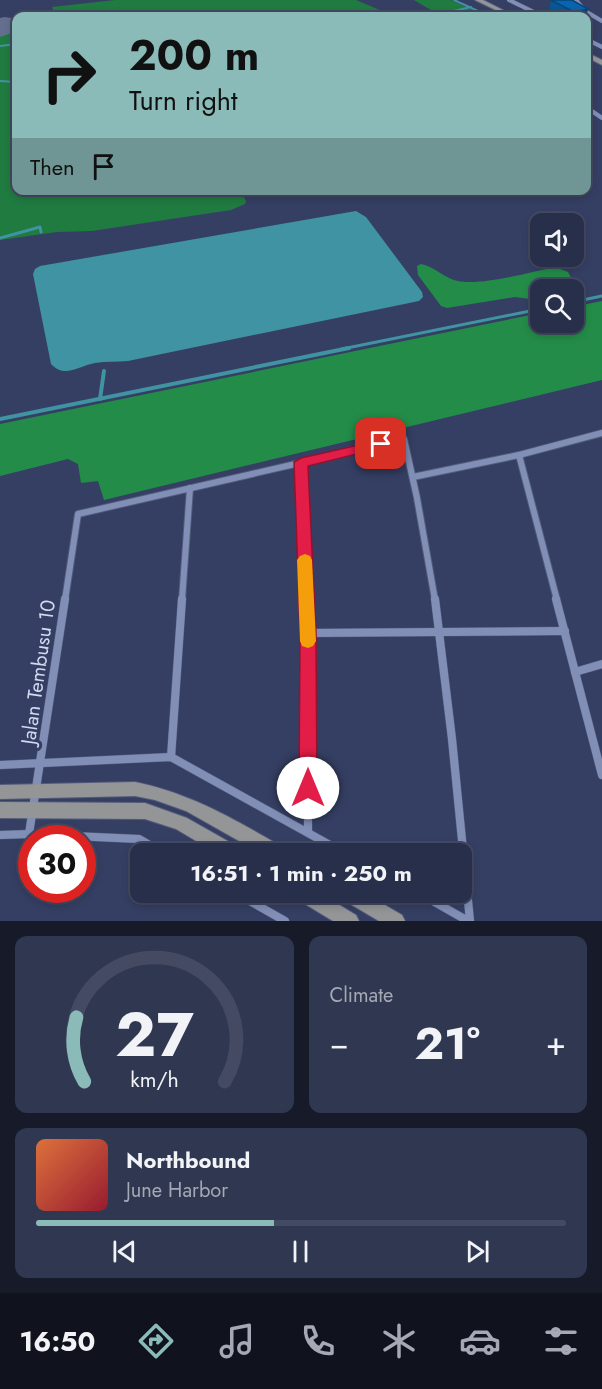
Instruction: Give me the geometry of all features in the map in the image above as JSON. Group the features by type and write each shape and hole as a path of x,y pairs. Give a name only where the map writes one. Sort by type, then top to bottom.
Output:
{"street":[{"path":"478,0 504,12"},
{"path":"509,0 534,12"},
{"path":"576,0 587,12"},
{"path":"413,477 519,455 602,433"},
{"path":"171,758 190,488 404,439 413,477 439,632 469,921"},
{"path":"519,455 602,775"},
{"path":"301,462 308,633 308,832"},
{"name":"Jalan Tembusu 10","path":"29,825 41,763 78,514 190,488"},
{"path":"308,633 565,631"},
{"path":"575,672 602,664"},
{"path":"0,765 171,758 327,843"},
{"path":"0,792 135,789 172,796 193,805 259,843"},
{"path":"0,810 145,811 181,823 215,843"},
{"path":"0,835 18,834"},
{"path":"96,837 139,839 146,843"},
{"path":"253,903 285,921"},
{"path":"320,903 351,921"},
{"path":"365,903 396,921"},
{"path":"437,903 469,921"}],"green space":[{"path":"115,0 356,0 384,12 54,12 52,7"},
{"path":"414,0 451,0 476,12 434,12"},
{"path":"12,32 12,195 242,195 245,204 231,210 92,231 57,232 0,240 0,35"},
{"path":"421,264 453,280 468,282 506,278 555,267 568,272 572,279 530,279 530,299 515,297 447,308 441,306 418,275 417,266"},
{"path":"602,301 602,380 104,500 98,481 81,483 78,464 68,459 0,476 0,424 530,315 530,333 584,333 584,305"}],"shaded area":[{"path":"356,211 366,217 422,292 423,297 419,301 128,361 95,363 67,371 61,371 51,364 33,274 40,266"}],"building":[{"path":"551,0 572,0 588,9 574,12"}],"waterway":[{"path":"454,0 470,7"},
{"path":"450,12 470,7"},
{"path":"470,7 480,12"},
{"path":"0,46 12,44"},
{"path":"0,81 12,82"},
{"path":"0,238 40,227 41,232"},
{"path":"584,300 602,296"},
{"path":"342,349 530,311"},
{"path":"100,399 349,348"},
{"path":"100,399 104,371"},
{"path":"0,419 100,399"}],"taxiway":[{"path":"0,32 6,29 5,22"}],"slow traffic":[{"path":"305,560 308,641"}],"route":[{"path":"308,788 308,633 301,462 381,444"}]}
